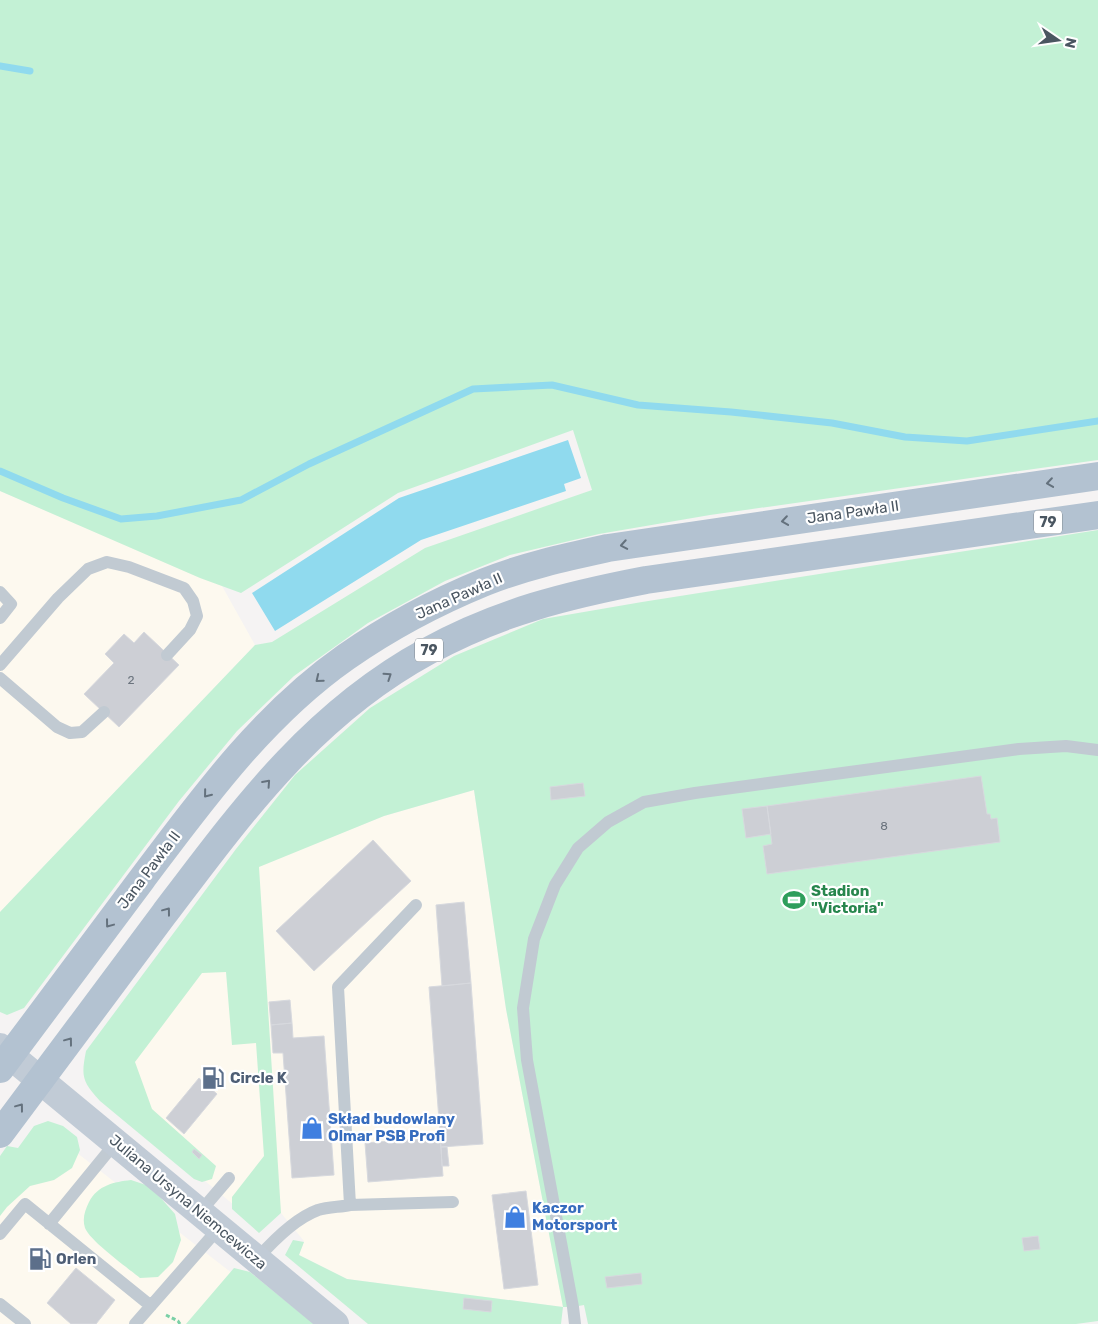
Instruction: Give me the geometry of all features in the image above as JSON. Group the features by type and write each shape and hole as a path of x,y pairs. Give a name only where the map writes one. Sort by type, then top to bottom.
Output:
{"main road":[{"name":"Jana Pawła II","path":"3,1057 183,826 250,744 298,696 344,658 387,630 429,607 507,574 550,561 608,548 1098,476"},
{"name":"79","path":"0,1134 183,889 261,789 295,752 329,720 362,694 428,651 472,629 518,611 591,591 656,578 1098,515"}],"street":[{"name":"Juliana Ursyna Niemcewicza","path":"3,1057 40,1080 335,1324"}],"lane":[{"path":"0,665 58,598 88,569 107,562 129,567 184,588 194,601 197,616 190,630 167,655"},
{"path":"0,592 11,604 0,618"},
{"path":"0,678 57,727 70,734 82,732 104,712"},
{"path":"575,1324 527,1060 523,1008 534,939 555,885 578,848 608,822 644,802 695,793 1020,749 1066,746 1098,750"},
{"path":"350,1205 338,987 416,905"},
{"path":"49,1224 116,1142"},
{"path":"135,1324 151,1306 209,1220 229,1178"},
{"path":"257,1259 268,1246 292,1226 318,1210 350,1205 453,1202"},
{"path":"0,1234 25,1204 151,1306"},
{"path":"0,1304 25,1324"}],"shaded area":[{"path":"0,491 222,586 255,645 0,912"},
{"path":"474,790 506,1009 563,1307 347,1279 299,1255 304,1241 281,1213 259,1226 126,1115 108,1063 259,866 384,816"},
{"path":"54,1135 295,1324 0,1324 0,1203"}],"green space":[{"path":"0,0 1098,0 1098,460 710,515 599,534 510,555 445,581 368,623 294,676 237,731 179,801 24,1008 7,1015 0,1012 0,912 255,645 272,642 425,548 592,490 573,430 398,493 241,593 200,578 0,491"},
{"name":"Stadion \"Victoria\"","path":"1098,530 1098,1321 1076,1324 588,1324 584,1305 563,1307 506,1009 474,790 384,816 259,867 281,1213 259,1233 232,1209 232,1197 264,1156 256,1043 232,1045 226,972 202,973 135,1062 152,1109 216,1166 212,1179 202,1182 194,1179 100,1101 84,1078 86,1051 236,849 295,775 370,708 454,656 543,619"},
{"path":"48,1121 63,1126 77,1137 80,1150 72,1168 54,1180 30,1186 0,1216 0,1156 7,1146 18,1148 34,1126"},
{"path":"131,1180 146,1185 175,1214 181,1240 173,1262 158,1277 140,1278 94,1240 85,1228 85,1211 93,1196 107,1185"},
{"path":"293,1240 304,1242 299,1255 347,1279 563,1307 561,1324 368,1324 285,1255"},
{"path":"234,1268 250,1272 314,1324 186,1324"}],"water":[{"path":"568,440 581,478 564,484 566,491 421,540 275,631 252,593 399,498"}],"building":[{"path":"144,632 179,665 119,727 84,694 114,663 105,654 124,634 134,643"},
{"path":"981,776 987,814 990,814 991,819 997,818 1000,842 767,874 763,846 772,844 767,806"},
{"path":"583,783 585,796 551,800 550,787"},
{"path":"767,806 771,834 746,838 742,809"},
{"path":"373,840 411,881 314,971 276,931"},
{"path":"464,902 471,983 442,986 436,905"},
{"path":"471,983 483,1144 441,1147 429,987"},
{"path":"290,1000 292,1023 271,1025 269,1002"},
{"path":"292,1023 293,1038 324,1036 334,1175 292,1178 283,1053 273,1053 271,1025"},
{"path":"199,1078 217,1094 184,1134 166,1118"},
{"path":"440,1137 443,1176 368,1182 365,1143"},
{"path":"441,1147 447,1147 449,1166 442,1166"},
{"path":"194,1149 202,1155 199,1159 192,1152"},
{"path":"526,1191 538,1285 504,1289 492,1195"},
{"path":"1038,1236 1040,1249 1024,1251 1022,1238"},
{"path":"76,1268 115,1300 96,1324 71,1324 47,1303"},
{"path":"641,1273 642,1284 607,1288 605,1277"},
{"path":"464,1298 492,1301 491,1312 463,1309"}],"waterway":[{"path":"0,66 30,71"},
{"path":"0,471 63,498 121,519 157,516 241,500 309,464 473,389 552,385 638,405 731,412 832,423 905,437 967,441 1098,421"}],"place":[{"name":"Stadion \"Victoria\"","path":"794,900"},
{"name":"Circle K","path":"213,1078"},
{"name":"Skład budowlany Olmar PSB Profi","path":"312,1128"},
{"name":"Kaczor Motorsport","path":"515,1217"},
{"name":"Orlen","path":"40,1259"}]}
